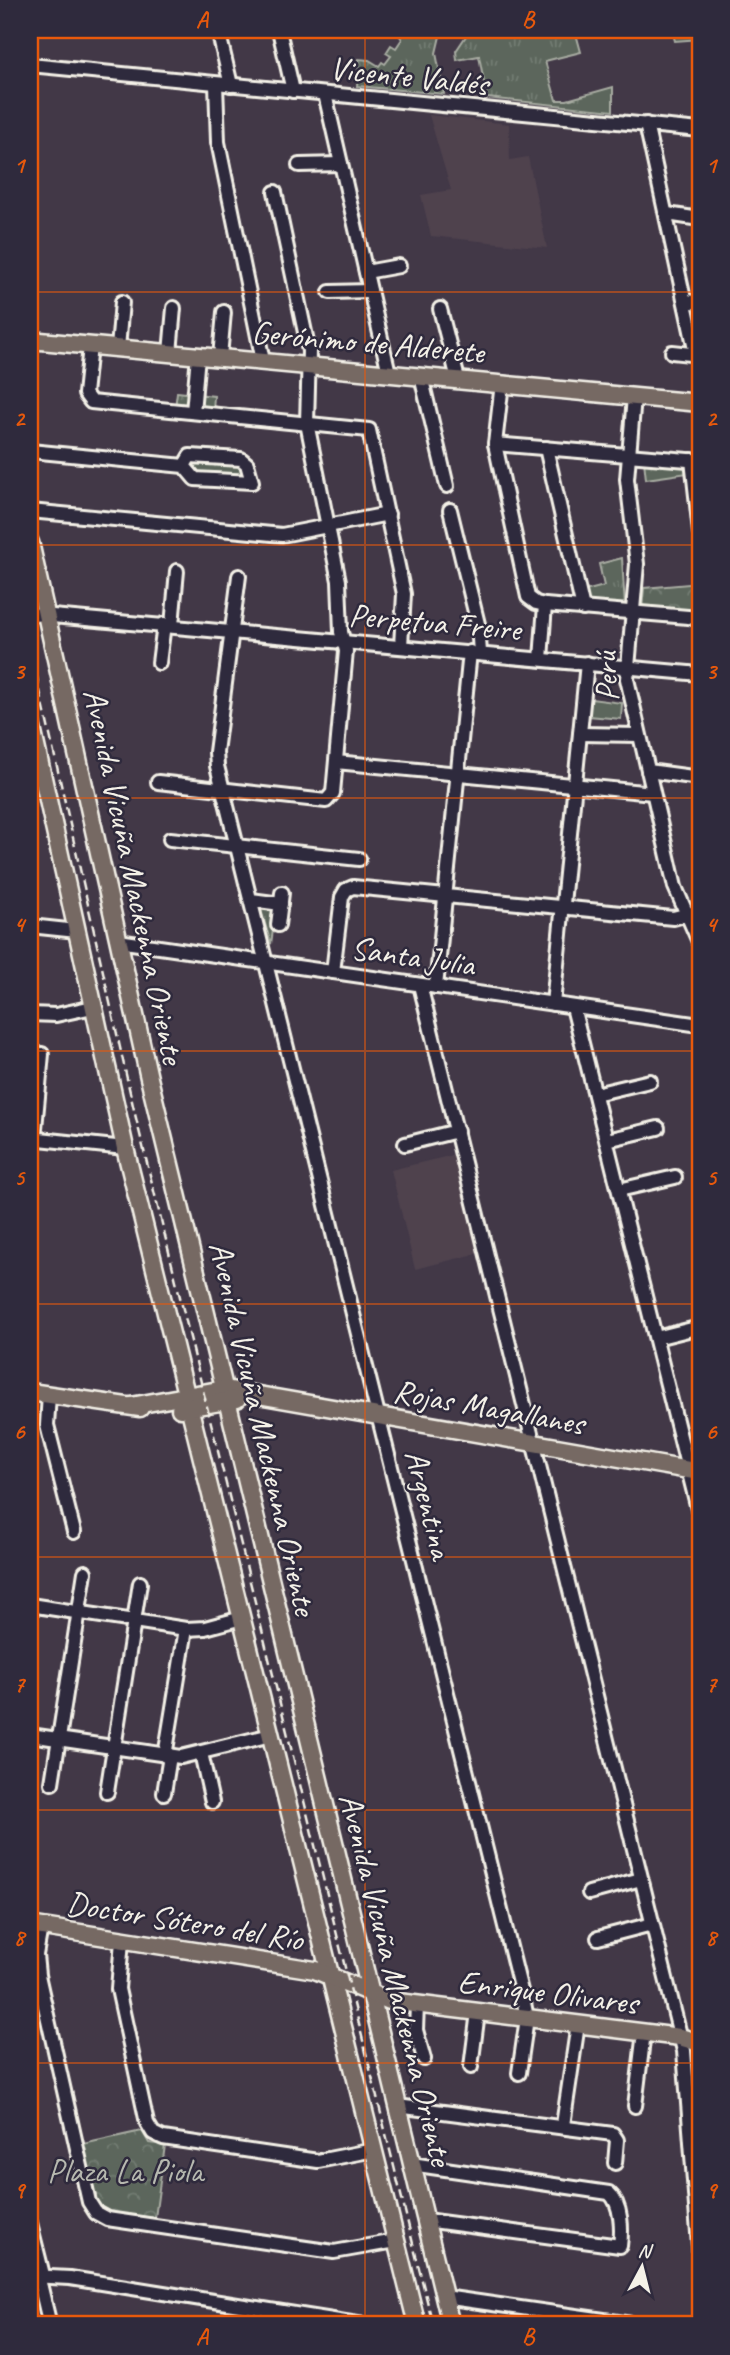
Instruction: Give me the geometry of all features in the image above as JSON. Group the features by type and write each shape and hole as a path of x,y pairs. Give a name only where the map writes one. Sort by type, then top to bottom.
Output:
{"main road":[{"name":"Gerónimo de Alderete","path":"30,340 700,403"},
{"name":"Avenida Vicuña Mackenna Oriente","path":"30,542 118,942 451,2325"},
{"path":"30,719 125,1149 417,2325"},
{"name":"Rojas Magallanes","path":"30,1392 131,1406 188,1402 225,1395 268,1399 695,1471"},
{"name":"Doctor Sótero del Río","path":"35,1926 330,1975"},
{"name":"Enrique Olivares","path":"330,1975 370,1995 417,2005 644,2032 700,2043"},
{"name":"Enrique Olivares","path":"680,2037 700,2035"}],"street":[{"path":"218,30 231,85"},
{"path":"279,30 293,91"},
{"name":"Vicente Valdés","path":"30,65 700,130"},
{"path":"216,83 216,131 263,361"},
{"path":"325,94 389,373"},
{"path":"646,124 698,354 672,352"},
{"path":"299,165 341,164"},
{"path":"158,782 330,799 336,762 345,641 339,581 307,423 310,366 275,192"},
{"path":"667,214 700,219"},
{"path":"366,272 399,266"},
{"path":"330,292 370,291"},
{"path":"686,301 700,303"},
{"path":"118,348 122,302"},
{"path":"170,353 174,308"},
{"path":"440,309 458,379"},
{"path":"220,357 224,312"},
{"path":"90,345 85,394 89,401 369,430 405,600 401,646"},
{"path":"193,412 198,355"},
{"path":"421,376 447,486"},
{"path":"502,383 495,444 528,597 545,605 700,618"},
{"name":"Perú","path":"634,397 628,494 637,558 627,667 639,735 675,887 700,944"},
{"path":"495,444 696,461 700,532"},
{"path":"546,449 583,608"},
{"path":"30,451 184,466 195,479 252,482 247,464 241,459 190,456 184,466"},
{"path":"436,987 457,774 478,624 450,510"},
{"path":"30,511 282,535 388,514"},
{"path":"159,663 177,571"},
{"name":"Argentina","path":"239,576 216,752 223,790 268,963 527,2018"},
{"path":"541,659 545,605"},
{"name":"Perpetua Freire","path":"30,614 168,624 700,674"},
{"path":"553,1004 587,663"},
{"path":"580,734 639,735"},
{"path":"336,762 653,793"},
{"path":"648,771 700,778"},
{"path":"170,839 359,859"},
{"path":"332,972 342,897 346,890 356,887 673,918 700,911"},
{"path":"251,900 282,899 278,925"},
{"path":"30,926 77,931"},
{"name":"Santa Julia","path":"118,942 700,1025"},
{"path":"420,985 680,2037 700,2259"},
{"path":"30,1014 56,1015 93,1007"},
{"path":"573,1007 656,1338 695,1471 700,1517"},
{"path":"42,1054 32,1138 125,1149"},
{"path":"595,1094 650,1080"},
{"path":"607,1140 658,1128"},
{"path":"405,1144 457,1131"},
{"path":"619,1190 675,1177"},
{"path":"656,1338 700,1327"},
{"path":"49,1395 47,1425 74,1532"},
{"path":"52,1783 85,1572"},
{"path":"107,1792 140,1583"},
{"path":"30,1605 186,1629 205,1628 242,1618"},
{"path":"164,1793 186,1629"},
{"path":"30,1735 168,1756 201,1754 271,1735"},
{"path":"201,1754 212,1802"},
{"path":"589,1892 641,1879"},
{"path":"598,1938 652,1924"},
{"path":"35,1926 37,1969 89,2202 96,2213 107,2219 334,2252 396,2241"},
{"path":"122,1940 118,1989 147,2123 153,2133 163,2138 311,2160 339,2159 374,2150"},
{"path":"417,2005 416,2030 424,2059"},
{"path":"471,2067 478,2012"},
{"path":"519,2073 527,2018"},
{"path":"563,2125 578,2024"},
{"path":"635,2106 644,2032"},
{"path":"397,2106 553,2128 563,2125 615,2135 615,2163"},
{"path":"411,2164 610,2193 615,2199 621,2227 620,2246 425,2220"},
{"path":"30,2223 36,2275 50,2325"},
{"path":"30,2262 36,2275"},
{"path":"36,2275 363,2325"},
{"path":"444,2297 639,2325"},
{"path":"536,2310 540,2325"}],"shaded area":[{"path":"429,115 509,124 510,160 528,157 547,248 431,236 421,195 451,190"},
{"path":"453,1155 479,1253 415,1269 391,1170"}],"green space":[{"path":"395,30 456,30 441,32 436,53 444,94 357,86 359,59 369,60 379,66 382,62 385,64 391,56 386,53 391,45 396,48 402,39"},
{"path":"470,30 575,30 581,52 545,61 556,100 567,100 613,87 613,111 487,98 479,56 457,60 456,51"},
{"path":"672,30 700,30 700,39 675,41"},
{"path":"177,392 214,396 213,411 175,408"},
{"path":"193,459 241,462 245,480 195,475 190,471"},
{"path":"644,461 687,463 688,473 646,479"},
{"path":"622,558 625,607 587,606 585,591 604,586 599,564"},
{"path":"700,583 700,613 642,610 644,588"},
{"path":"591,699 622,703 621,719 589,716"},
{"path":"259,903 276,909 271,944"},
{"name":"Plaza La Piola","path":"142,2131 149,2143 165,2145 155,2218 107,2212 97,2202 83,2144"},
{"path":"244,2314 283,2319 282,2325 242,2325"}],"railway":[{"path":"30,646 134,1110 433,2325"}]}
